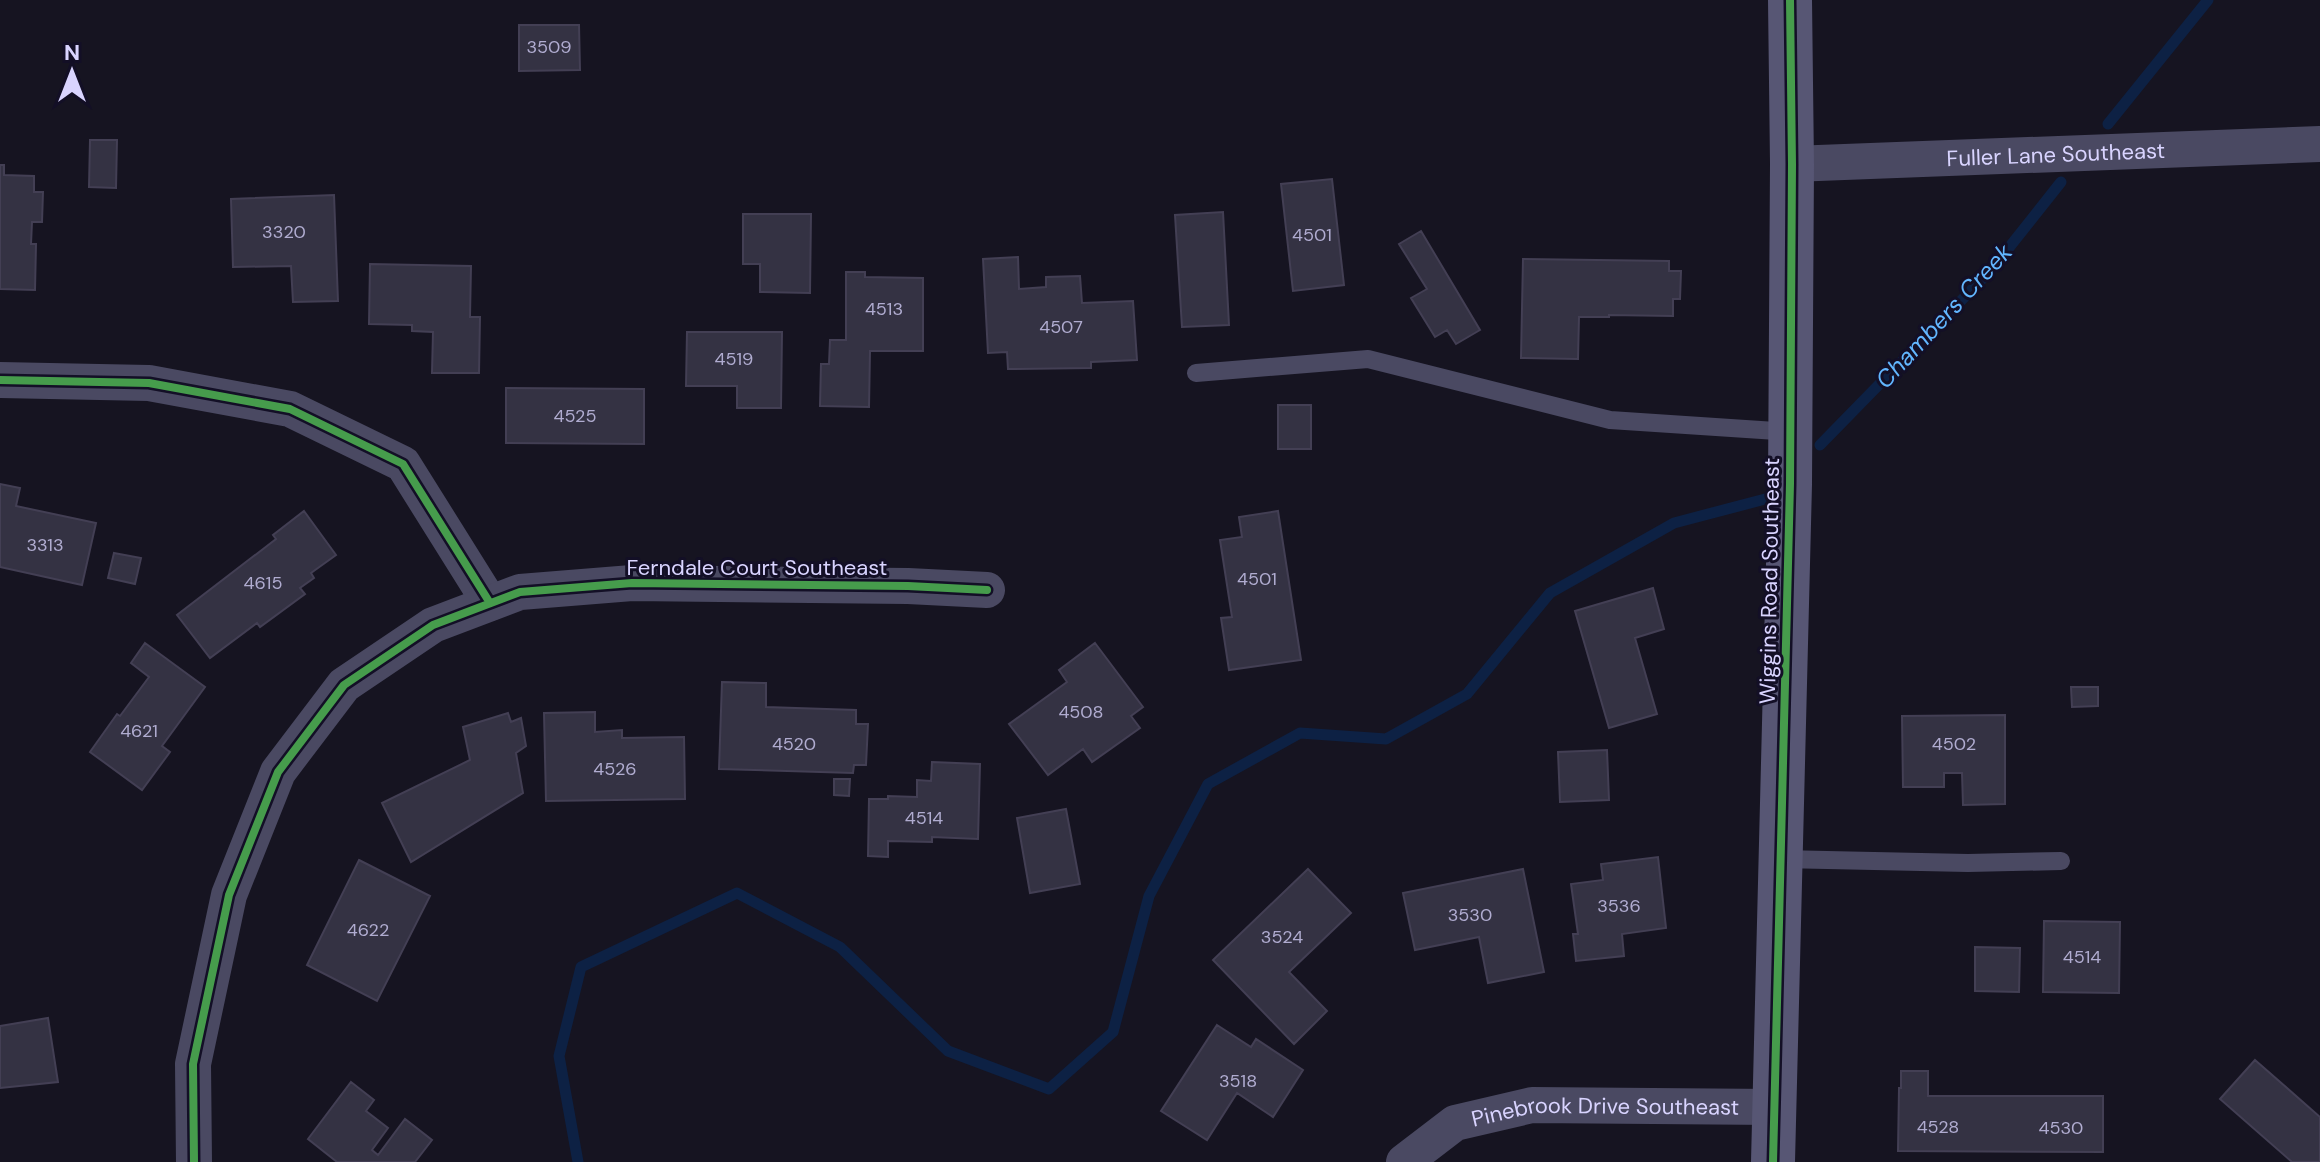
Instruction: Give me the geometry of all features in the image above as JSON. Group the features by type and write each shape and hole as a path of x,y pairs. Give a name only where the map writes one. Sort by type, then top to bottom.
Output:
{"street":[{"name":"Wiggins Road Southeast","path":"1773,1162 1790,432 1790,0"},
{"name":"Fuller Lane Southeast","path":"1792,164 2320,144"},
{"path":"0,380 149,383 290,409 403,464 490,603"},
{"name":"Ferndale Court Southeast","path":"194,1162 193,1064 229,895 278,772 344,685 433,625 520,592 632,583 908,586 987,590"},
{"name":"Pinebrook Drive Southeast","path":"1404,1162 1455,1123 1532,1105 1774,1107"}],"lane":[{"path":"1196,373 1368,359 1610,420 1790,432"},
{"path":"1780,859 1968,863 2061,861"}],"building":[{"path":"519,25 579,25 580,70 519,71"},
{"path":"90,140 117,140 116,188 89,187"},
{"path":"0,165 4,165 4,175 34,176 34,192 43,192 42,222 32,222 31,244 36,244 35,290 0,289"},
{"path":"1332,179 1344,285 1293,291 1281,184"},
{"path":"334,195 338,301 293,302 291,266 233,267 231,199"},
{"path":"1223,212 1229,325 1182,327 1175,215"},
{"path":"743,214 811,214 810,293 760,292 760,264 743,264"},
{"path":"1421,231 1480,330 1456,344 1447,330 1435,337 1411,298 1427,289 1399,244"},
{"path":"1018,257 1019,289 1046,287 1046,277 1080,276 1082,303 1133,301 1137,360 1091,362 1091,368 1008,369 1007,352 988,353 983,259"},
{"path":"1523,259 1669,261 1669,271 1681,271 1680,299 1673,299 1673,316 1579,317 1578,359 1521,358"},
{"path":"370,264 471,266 470,317 480,317 479,373 432,373 433,332 412,331 412,325 369,324"},
{"path":"846,272 865,272 865,277 923,278 923,351 870,351 869,407 820,406 821,364 829,364 830,340 846,340"},
{"path":"687,332 782,332 781,408 737,408 737,386 686,386"},
{"path":"506,388 644,389 644,444 506,443"},
{"path":"1278,405 1311,405 1311,449 1278,449"},
{"path":"0,484 20,488 16,506 96,523 82,585 0,567"},
{"path":"304,511 336,555 311,573 314,578 300,588 305,594 260,627 257,623 210,658 177,615 276,539 273,535"},
{"path":"1278,511 1301,660 1229,670 1221,618 1232,617 1220,540 1242,537 1239,517"},
{"path":"114,553 141,558 135,584 108,578"},
{"path":"1653,588 1664,629 1635,638 1657,714 1609,728 1575,611"},
{"path":"145,643 205,687 162,746 170,752 142,790 90,752 149,677 131,663"},
{"path":"1095,643 1143,707 1131,716 1140,728 1092,762 1083,749 1048,775 1009,724 1067,682 1059,670"},
{"path":"722,682 766,683 766,707 856,710 856,724 868,724 866,765 854,765 853,773 719,769"},
{"path":"2071,687 2098,687 2098,706 2072,707"},
{"path":"595,712 595,732 622,730 622,738 684,737 685,799 546,801 544,713"},
{"path":"508,713 511,722 521,718 526,746 516,753 523,793 411,862 382,803 470,760 463,727"},
{"path":"2005,715 2005,804 1963,805 1962,773 1944,773 1944,787 1903,787 1902,716"},
{"path":"1607,750 1609,800 1560,802 1558,752"},
{"path":"932,762 980,764 978,839 932,837 932,842 888,841 888,857 868,856 869,799 917,797 917,780 931,781"},
{"path":"834,779 850,779 849,796 834,795"},
{"path":"1066,809 1080,884 1030,893 1017,818"},
{"path":"1658,857 1666,928 1622,934 1624,956 1576,961 1573,934 1578,934 1571,884 1603,880 1601,864"},
{"path":"359,860 430,896 377,1001 307,965"},
{"path":"1308,869 1351,913 1289,972 1327,1011 1294,1044 1213,960"},
{"path":"1523,869 1544,972 1488,983 1479,937 1415,950 1403,893"},
{"path":"2044,921 2120,922 2119,993 2043,992"},
{"path":"1975,947 2020,948 2019,992 1975,991"},
{"path":"48,1018 58,1082 0,1088 0,1026"},
{"path":"1217,1025 1251,1047 1256,1039 1303,1070 1273,1117 1237,1093 1207,1140 1161,1111"},
{"path":"2255,1060 2320,1117 2320,1162 2292,1162 2220,1099"},
{"path":"1901,1071 1928,1071 1928,1096 2103,1096 2103,1152 1898,1151"},
{"path":"351,1082 374,1100 366,1111 388,1128 372,1150 378,1155 405,1119 432,1140 415,1162 337,1162 308,1139"}],"waterway":[{"name":"Chambers Creek","path":"2108,124 2208,0"},
{"name":"Chambers Creek","path":"1820,445 1992,269 2061,182"},
{"name":"Chambers Creek","path":"578,1162 559,1056 581,967 737,893 840,947 948,1051 1049,1089 1113,1032 1149,896 1208,784 1300,733 1386,739 1467,694 1550,593 1674,523 1769,498"}],"cycle path":[{"path":"1773,1162 1790,484 1790,0"},
{"path":"0,380 149,383 290,409 403,464 490,603"},
{"path":"194,1162 193,1064 229,895 278,772 344,685 433,625 520,592 632,583 908,586 987,590"}]}
